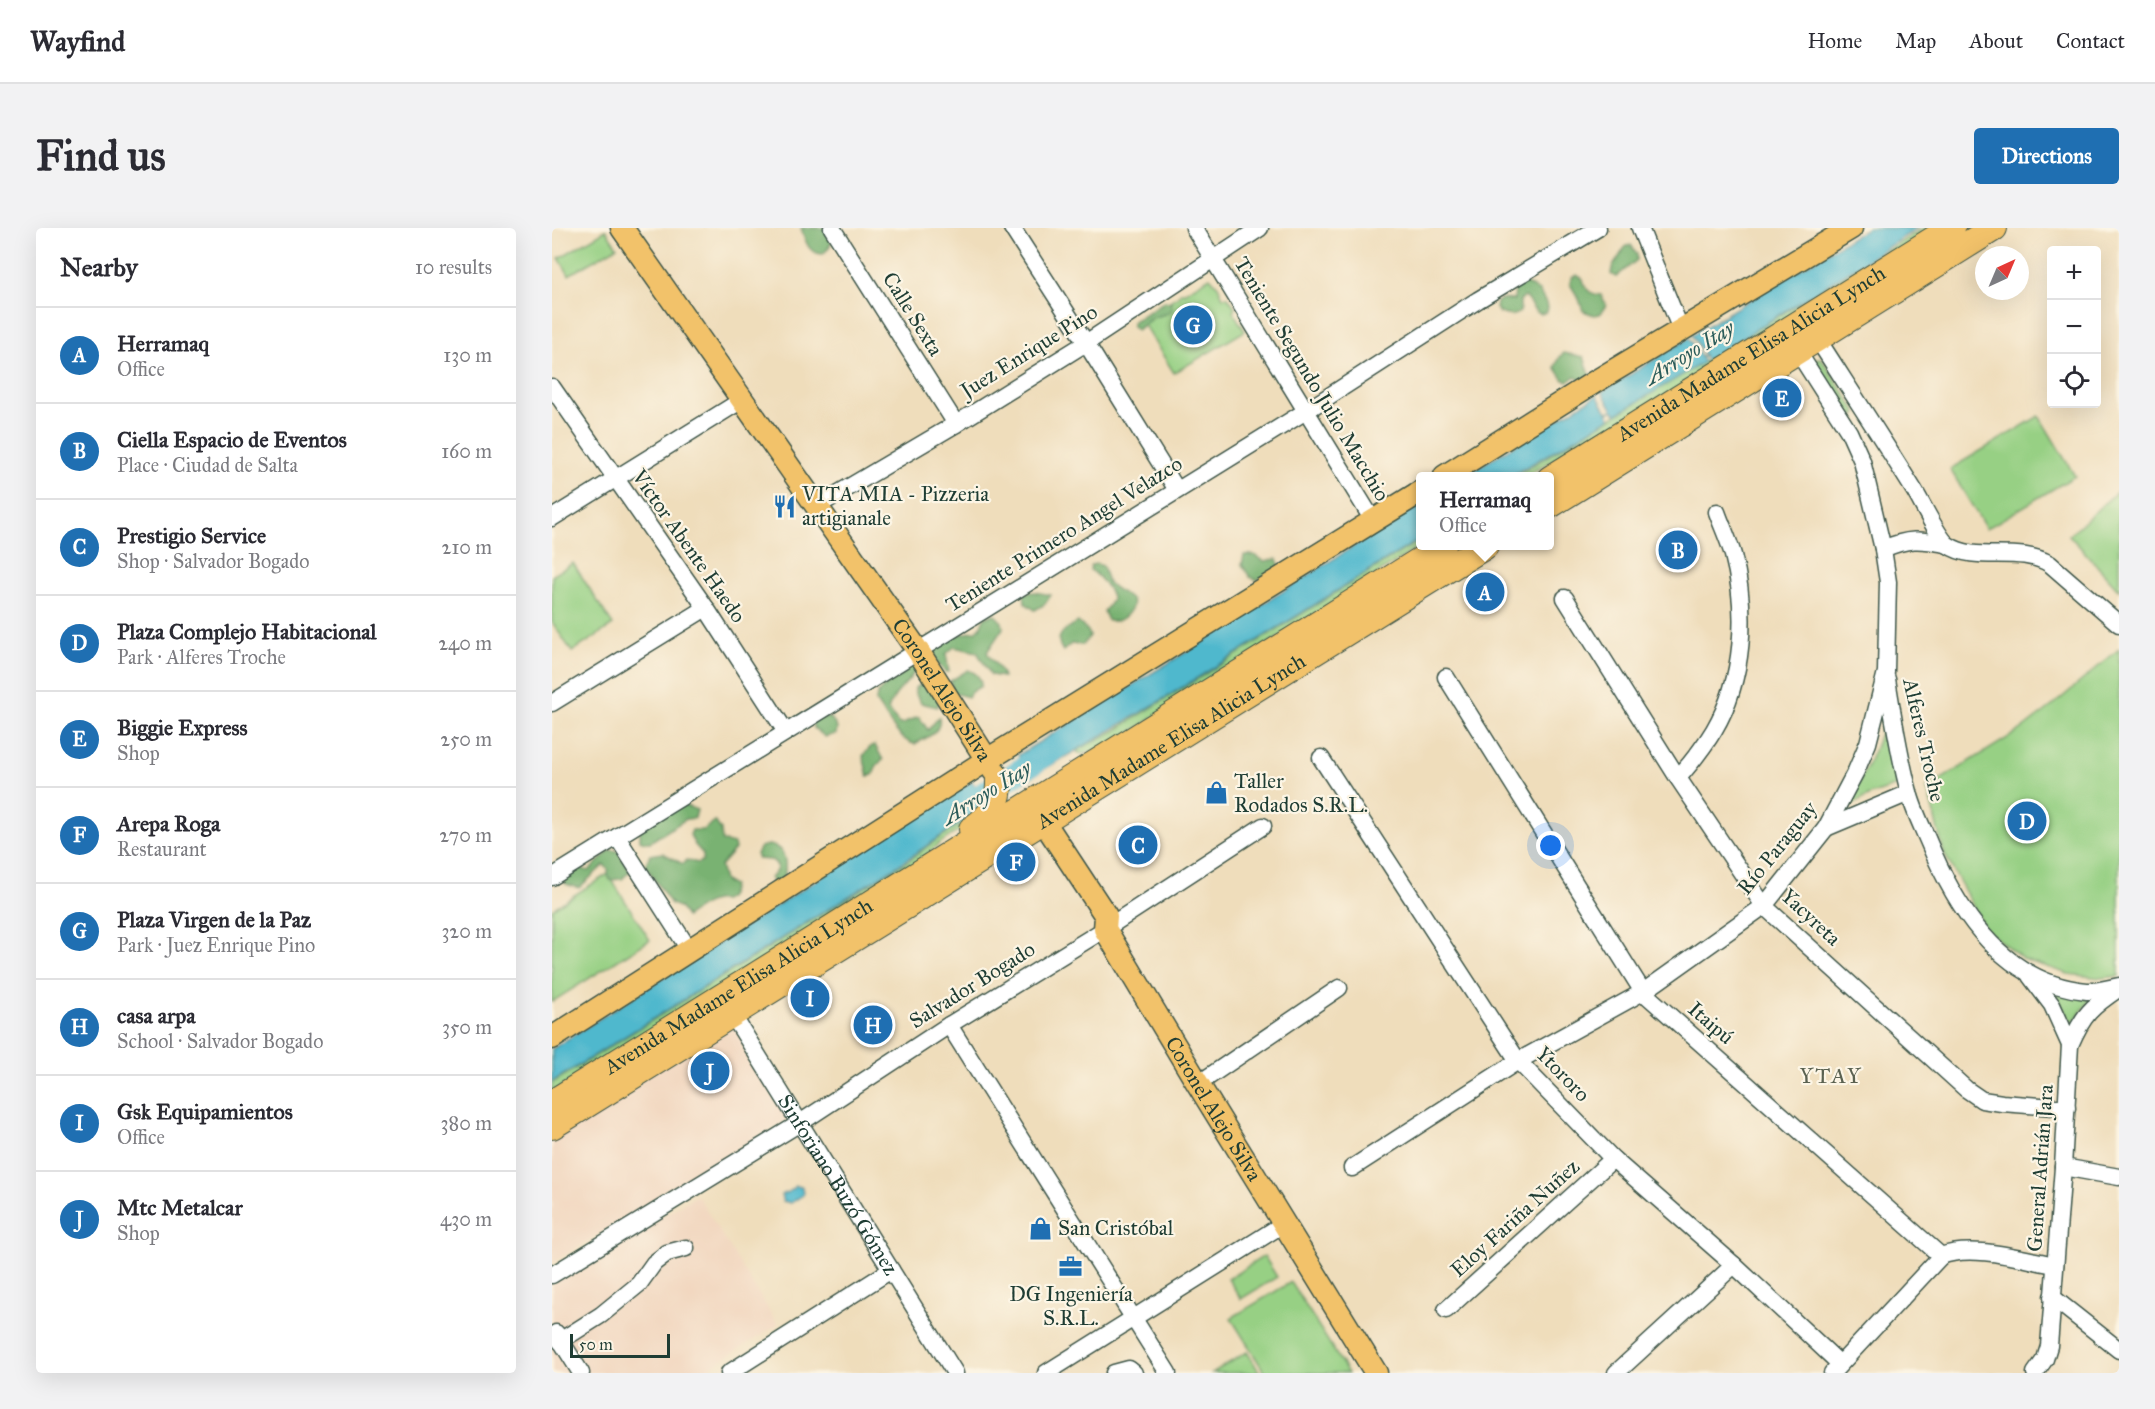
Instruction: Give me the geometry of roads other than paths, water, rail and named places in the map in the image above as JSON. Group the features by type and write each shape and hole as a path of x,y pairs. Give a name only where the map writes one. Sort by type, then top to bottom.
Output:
{"highway":[{"name":"Avenida Madame Elisa Alicia Lynch","path":"1554,502 1800,337 1952,228"},
{"name":"Avenida Madame Elisa Alicia Lynch","path":"1554,477 1994,228"},
{"name":"Avenida Madame Elisa Alicia Lynch","path":"552,1126 726,1004 816,937 919,873 1000,786 1436,550"},
{"name":"Avenida Madame Elisa Alicia Lynch","path":"552,1103 1040,823 1479,550"},
{"name":"Coronel Alejo Silva","path":"1000,786 1040,823"}],"main road":[{"name":"Coronel Alejo Silva","path":"622,228 918,651 1000,786"},
{"path":"1453,472 1681,330 1851,228"},
{"path":"552,1038 690,951 1000,786 1416,495"},
{"name":"Coronel Alejo Silva","path":"1040,823 1048,828 1106,916 1105,929 1376,1373"}],"street":[{"name":"Calle Sexta","path":"832,228 956,424"},
{"path":"1012,228 1177,490"},
{"name":"Teniente Segundo Julio Macchio","path":"1194,228 1374,522"},
{"name":"Juez Enrique Pino","path":"817,506 956,424 1086,343 1260,228"},
{"name":"Teniente Primero Angel Velazco","path":"552,878 1306,411 1478,300 1598,228"},
{"path":"1640,228 1681,330"},
{"path":"1800,337 1870,418 1946,544"},
{"name":"Río Paraguay","path":"1352,1168 1518,1061 1643,993 1764,906 1826,828 1868,743 1886,672 1888,582 1883,549 1862,461 1800,337"},
{"name":"Víctor Abente Haedo","path":"552,387 706,608 786,732"},
{"path":"552,518 742,400"},
{"path":"1678,778 1714,729 1727,703 1737,672 1742,610 1733,555 1717,512"},
{"path":"1883,549 1915,539 1946,544 1971,553 2027,555 2040,558 2050,564 2119,624"},
{"name":"Yacyreta","path":"1565,598 1678,778 1764,906 1966,1089 1982,1100 2067,1108"},
{"path":"552,703 706,608"},
{"name":"Alferes Troche","path":"1886,672 1909,793 1940,868 1967,916 2009,961 2028,974 2058,986 2090,992 2119,988"},
{"name":"Itaipú","path":"1446,677 1643,993 1941,1256"},
{"name":"Ytororo","path":"1321,758 1518,1061 1613,1159 1734,1265 1836,1369"},
{"path":"1826,828 1909,793"},
{"name":"Salvador Bogado","path":"552,1275 800,1123 949,1025 1105,929 1263,826"},
{"path":"617,837 690,951"},
{"name":"General Adrián Jara","path":"2028,974 2052,1005 2070,1046 2049,1346 2045,1359 2035,1373"},
{"path":"1198,1084 1339,988"},
{"path":"2070,1046 2085,1016 2096,1004 2119,988"},
{"name":"Sinforiano Buzó Gómez","path":"726,1004 955,1373"},
{"path":"949,1025 1168,1373"},
{"name":"Eloy Fariña Nuñez","path":"1446,1310 1613,1159"},
{"path":"2063,1167 2119,1177"},
{"path":"1051,1372 1134,1317 1285,1223"},
{"path":"581,1373 558,1337 601,1315 639,1284 654,1263 667,1253 686,1248"},
{"path":"1836,1369 1941,1256 1952,1252 1974,1251 2055,1265"},
{"path":"1616,1373 1734,1265"},
{"path":"729,1373 891,1270"},
{"path":"2052,1297 2119,1350"},
{"path":"1114,1373 1129,1369 1134,1373"}],"water":[{"path":"1867,228 1918,228 1707,360 1704,356 1701,358 1704,362 1617,414 1602,392 1689,338 1701,357 1704,355 1692,335"},
{"path":"1597,395 1607,412 1613,410 1608,413 1610,418 1518,472 1471,472"},
{"path":"1416,507 1416,541 1157,703 1031,777 1018,755 1219,632"},
{"path":"972,781 986,805 897,866 552,1082 552,1049"},
{"path":"795,1186 802,1187 803,1195 791,1203 783,1201 781,1195 789,1192"}],"waterway":[{"name":"Arroyo Itay","path":"953,813 1053,750"}],"place":[{"name":"Plaza Virgen de la Paz","path":"1193,325"},
{"name":"Biggie Express","path":"1782,398"},
{"name":"VITA MIA - Pizzeria artigianale","path":"784,506"},
{"name":"Ciella Espacio de Eventos","path":"1678,550"},
{"name":"Herramaq","path":"1485,592"},
{"name":"Taller Rodados S.R.L.","path":"1216,793"},
{"name":"Plaza Complejo Habitacional","path":"2027,821"},
{"name":"Prestigio Service","path":"1138,845"},
{"name":"Arepa Roga","path":"1016,862"},
{"name":"Gsk Equipamientos","path":"810,998"},
{"name":"casa arpa","path":"873,1025"},
{"name":"Mtc Metalcar","path":"710,1071"},
{"name":"San Cristóbal","path":"1040,1228"},
{"name":"DG Ingeniería S.R.L.","path":"1071,1266"}],"district":[{"name":"YTAY","path":"1831,1075"}]}
